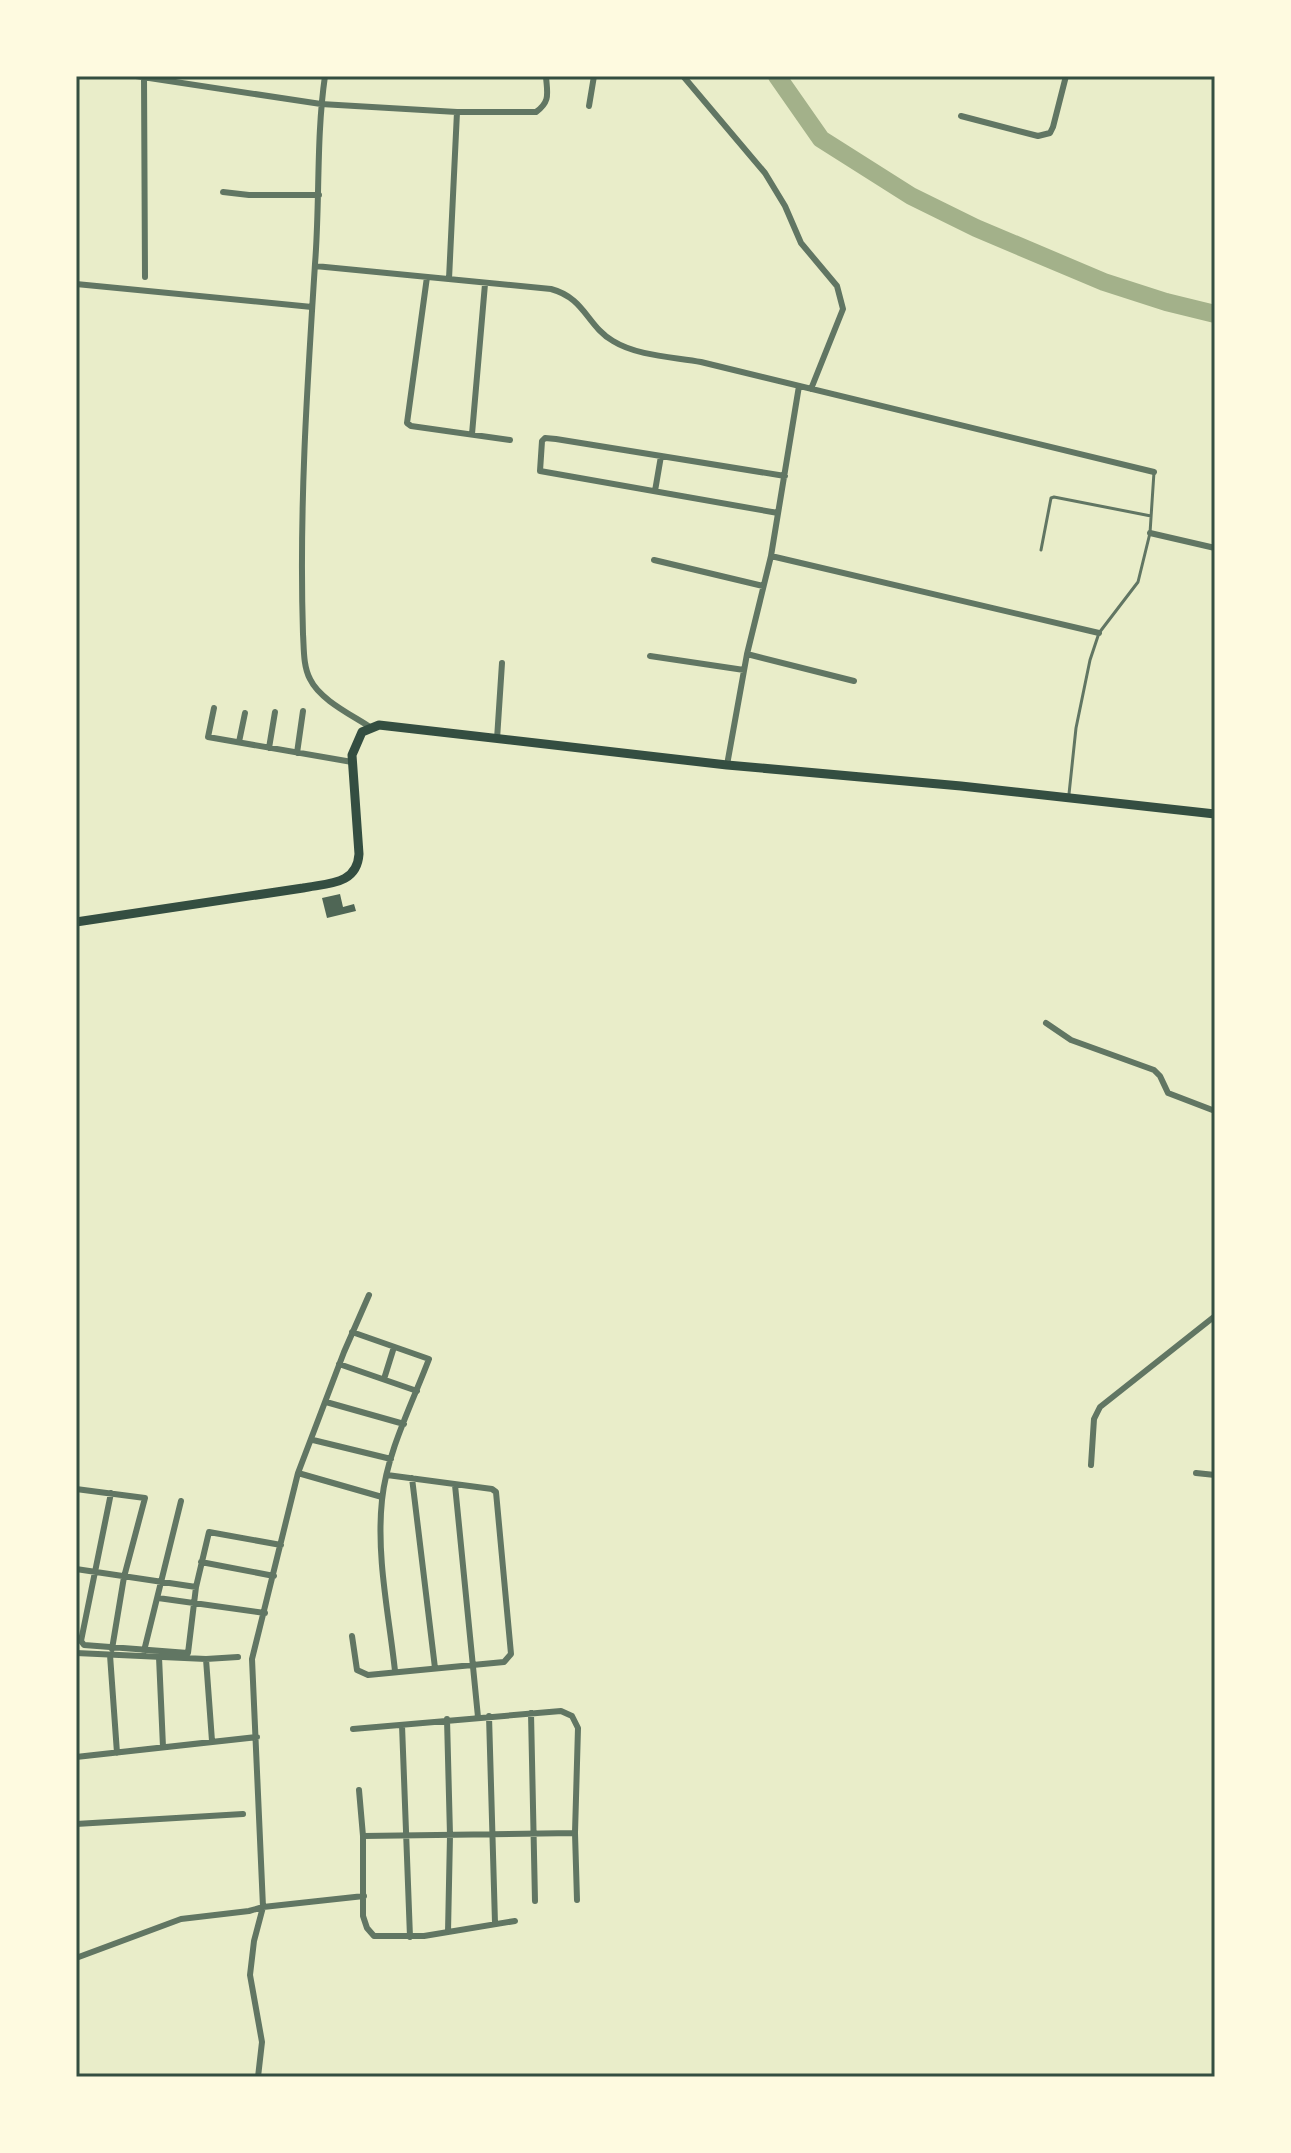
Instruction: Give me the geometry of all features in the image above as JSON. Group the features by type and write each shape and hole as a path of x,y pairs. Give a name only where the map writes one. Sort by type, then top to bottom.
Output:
{"main road":[{"path":"76,922 303,888 340,881 353,875 359,854 352,755 362,732 370,727 387,725 727,765 1215,814"}],"street":[{"path":"145,277 141,76 321,104 457,112 536,112 548,99 546,76"},
{"path":"325,76 303,440 301,580 305,664 310,680 319,691 370,727"},
{"path":"589,106 594,76"},
{"path":"683,76 765,173 785,206 801,243 837,286 843,309 811,389"},
{"path":"961,116 1038,136 1045,135 1053,127 1066,76"},
{"path":"449,279 457,112"},
{"path":"223,192 319,195"},
{"path":"315,266 561,292 579,304 607,337 630,348 1154,472"},
{"path":"427,277 407,423 510,440"},
{"path":"76,284 312,307"},
{"path":"472,434 485,284"},
{"path":"727,765 747,654 771,556 799,386"},
{"path":"778,513 540,471 542,441 548,438 785,476"},
{"path":"655,491 661,456"},
{"path":"1150,533 1215,548"},
{"path":"771,556 1099,633"},
{"path":"654,560 763,586"},
{"path":"747,654 854,681"},
{"path":"650,656 744,670"},
{"path":"497,739 502,663"},
{"path":"214,708 208,737 352,762"},
{"path":"297,753 303,711"},
{"path":"269,748 275,712"},
{"path":"239,742 245,713"},
{"path":"1046,1023 1071,1040 1154,1070 1168,1093 1215,1111"},
{"path":"258,2077 262,2042 250,1975 254,1941 263,1907 252,1659 298,1473 369,1295"},
{"path":"1091,1465 1094,1419 1100,1407 1215,1316"},
{"path":"352,1332 429,1359 391,1459 382,1497 380,1542 395,1671"},
{"path":"384,1379 394,1347"},
{"path":"339,1364 417,1391"},
{"path":"326,1402 404,1424"},
{"path":"313,1440 391,1459"},
{"path":"298,1473 382,1497"},
{"path":"1196,1473 1215,1475"},
{"path":"352,1636 357,1670 361,1674 504,1662 511,1654 496,1492 387,1475"},
{"path":"412,1478 435,1668"},
{"path":"455,1485 478,1717"},
{"path":"76,1489 145,1498 124,1577 111,1652 117,1753"},
{"path":"111,1493 81,1641 84,1645 111,1652 159,1657 238,1657"},
{"path":"144,1651 181,1501"},
{"path":"76,1653 188,1653 196,1587 207,1535 211,1531 281,1545"},
{"path":"201,1562 274,1576"},
{"path":"76,1569 196,1587"},
{"path":"158,1598 265,1613"},
{"path":"159,1657 163,1747"},
{"path":"206,1659 212,1741"},
{"path":"531,1713 535,1901"},
{"path":"353,1729 447,1719 567,1713 576,1721 577,1900"},
{"path":"489,1716 495,1923"},
{"path":"447,1719 450,1835 448,1932"},
{"path":"402,1725 410,1937"},
{"path":"76,1757 257,1737"},
{"path":"359,1790 363,1836 363,1916 374,1936 410,1937 515,1921"},
{"path":"76,1824 243,1814"},
{"path":"363,1836 575,1833"},
{"path":"76,1958 181,1919 364,1896"}],"lane":[{"path":"1068,797 1083,690 1099,633 1138,582 1150,533 1154,472"},
{"path":"1041,550 1051,498 1056,496 1151,516"}],"building":[{"path":"340,894 343,907 354,904 356,911 327,918 322,898"}],"waterway":[{"path":"777,76 821,139 911,196 976,228 1104,282 1215,314"}]}
